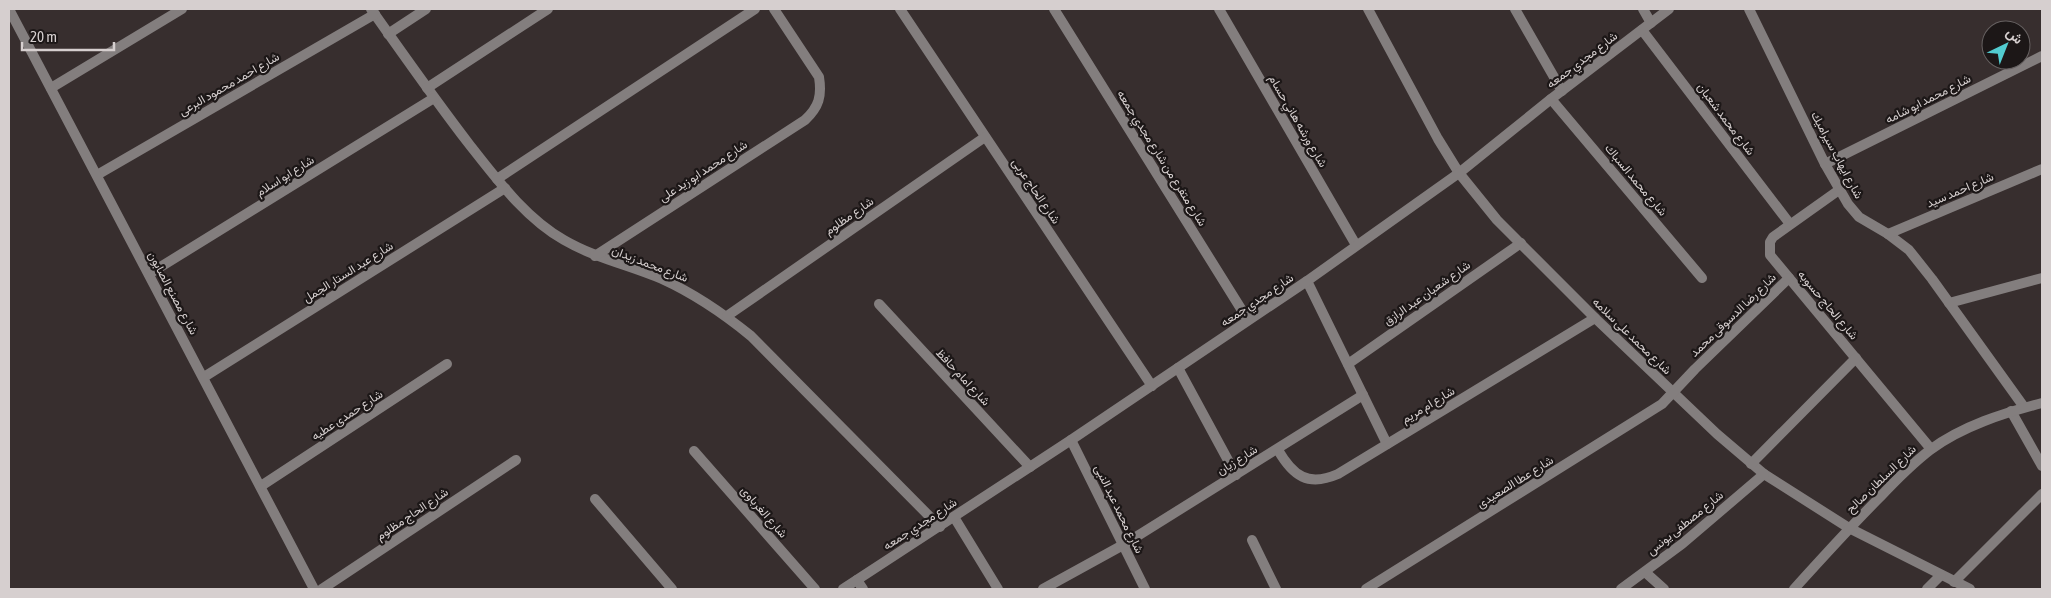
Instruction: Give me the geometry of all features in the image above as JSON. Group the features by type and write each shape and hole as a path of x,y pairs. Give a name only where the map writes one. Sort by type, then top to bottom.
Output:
{"street":[{"name":"شارع مصنع الصابون","path":"9,9 314,589"},
{"path":"51,88 182,9"},
{"path":"388,34 426,9"},
{"path":"426,88 548,9"},
{"path":"497,179 755,9"},
{"name":"شارع محمد ابو زيد على","path":"595,256 805,120 814,112 819,101 821,89 818,77 774,9"},
{"name":"شارع الحاج عربى","path":"900,9 1152,386"},
{"name":"شارع متفرع من شارع مجدي جمعه","path":"1054,9 1248,320"},
{"name":"شارع ورشه هاني حسام","path":"1219,9 1356,245"},
{"name":"شارع محمد على سلامه","path":"1368,9 1438,139 1459,173 1497,220 1595,318 1674,393 1764,474 1849,528 1970,589"},
{"path":"1515,9 1562,91"},
{"path":"1643,9 1651,23"},
{"name":"شارع مجدي جمعه","path":"844,589 1071,440 1307,281 1459,173 1551,99 1669,9"},
{"name":"شارع ايهاب سيراميك","path":"1749,9 1839,190 1848,204 1859,217 1888,234 1909,250 2024,407"},
{"name":"شارع محمد زيدان","path":"373,12 426,88 497,179 533,217 562,239 595,256 662,279 695,296 727,316 752,336 940,527"},
{"name":"شارع احمد محمود البرعى","path":"97,175 373,12"},
{"name":"شارع محمد شعبان","path":"1642,30 1790,224"},
{"name":"شارع محمد ابو شامه","path":"1826,164 2042,56"},
{"name":"شارع ابو اسلام","path":"149,274 434,98"},
{"name":"شارع محمد السباك","path":"1551,99 1702,278"},
{"name":"شارع مظلوم","path":"727,316 985,137"},
{"name":"شارع احمد سيد","path":"1888,234 2042,168"},
{"name":"شارع عبد الستار الجمل","path":"204,377 505,188"},
{"name":"شارع الحاج حسوبه","path":"1839,190 1773,237 1769,249 1770,255 1931,449"},
{"name":"شارع شعبان عبد الرازق","path":"1348,364 1521,243"},
{"name":"شارع رضا الدسوقى محمد","path":"1674,393 1695,369 1789,278"},
{"path":"1949,303 2042,278"},
{"path":"1307,281 1387,444"},
{"name":"شارع امام حافظ","path":"879,304 1030,467"},
{"name":"شارع ام مريم","path":"1278,450 1291,470 1302,477 1314,480 1326,479 1338,474 1595,318"},
{"path":"1751,464 1856,358"},
{"name":"شارع حمدى عطيه","path":"261,486 448,364"},
{"path":"1178,368 1236,476"},
{"name":"شارع عطا الصعيدى","path":"1366,589 1648,413 1674,393"},
{"name":"شارع زيان","path":"1043,589 1123,545 1278,450 1363,395"},
{"name":"شارع السلطان صالح","path":"1794,589 1849,528 1908,468 1931,449 1965,430 2011,411 2042,403"},
{"path":"2011,411 2042,466"},
{"name":"شارع محمد عبد النبى","path":"1071,440 1145,589"},
{"name":"شارع الغرباوى","path":"694,451 814,589"},
{"name":"شارع الحاج مظلوم","path":"322,589 516,460"},
{"name":"شارع مصطفى يونس","path":"1621,589 1682,544 1764,474"},
{"path":"1954,582 2042,494"},
{"path":"595,499 672,589"},
{"path":"954,517 998,589"},
{"path":"1252,540 1276,589"},
{"path":"1645,572 1664,589"},
{"path":"1927,589 1941,575"},
{"path":"857,580 863,589"}]}
